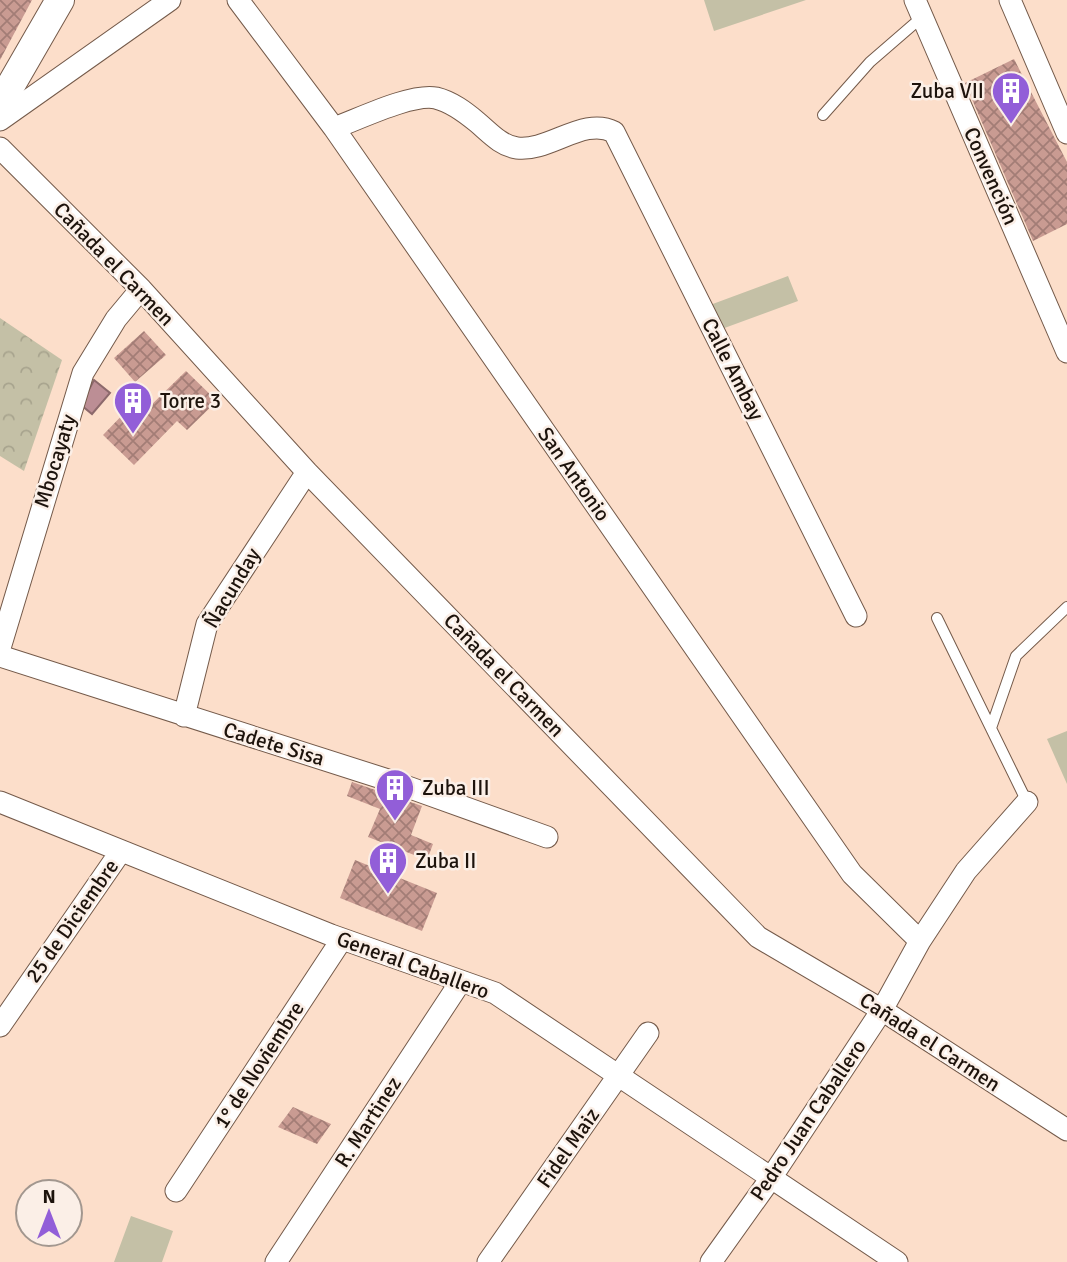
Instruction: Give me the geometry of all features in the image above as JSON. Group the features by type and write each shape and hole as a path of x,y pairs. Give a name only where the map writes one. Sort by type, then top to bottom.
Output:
{"street":[{"path":"0,104 61,0"},
{"path":"0,120 170,0"},
{"name":"San Antonio","path":"238,0 334,128 852,874 920,940"},
{"path":"1010,0 1067,133"},
{"name":"Convención","path":"919,9 1067,352"},
{"name":"Calle Ambay","path":"334,128 403,103 433,97 456,106 497,139 517,148 530,148 604,127 614,132 856,616"},
{"name":"Cañada el Carmen","path":"0,148 141,289 307,472 758,937 882,1010 1067,1130"},
{"name":"Mbocayaty","path":"0,648 83,373 116,319 141,289"},
{"name":"Ñacunday","path":"184,716 207,624 307,472"},
{"name":"Cadete Sisa","path":"0,656 391,781 547,837"},
{"name":"General Caballero","path":"0,802 342,939 495,993 897,1262"},
{"name":"Pedro Juan Caballero","path":"711,1262 771,1178 882,1010 920,940 966,871 1027,802"},
{"name":"25 de Diciembre","path":"0,1026 121,851"},
{"name":"1° de Noviembre","path":"176,1191 342,939"},
{"name":"R. Martinez","path":"276,1262 461,981"},
{"name":"Fidel Maiz","path":"488,1262 648,1033"}],"lane":[{"path":"822,115 919,9"},
{"path":"991,728 1016,656 1067,607"},
{"name":"Pedro Juan Caballero","path":"937,618 1027,802"}],"green space":[{"path":"704,0 806,0 714,31"},
{"path":"788,276 798,301 719,330 710,305"},
{"path":"0,318 62,360 24,471 0,456"},
{"path":"1067,731 1067,784 1047,739"},
{"path":"131,1216 173,1231 162,1262 114,1262"}],"shaded area":[{"path":"94,380 110,393 92,414 81,405"}],"building":[{"path":"0,0 32,0 0,60"},
{"name":"Zuba VII","path":"1014,59 1067,162 1067,224 1033,241 965,83"},
{"path":"144,331 166,355 135,382 114,358"},
{"path":"186,371 217,401 187,430 177,421 134,465 103,435 132,405 142,414"},
{"name":"Zuba III","path":"352,782 422,806 411,835 433,844 427,860 368,837 380,809 347,796"},
{"name":"Zuba II","path":"355,860 437,893 422,931 340,898"},
{"path":"293,1107 331,1124 317,1144 278,1127"}],"place":[{"name":"Zuba VII","path":"1011,125"},
{"name":"Torre 3","path":"133,435"},
{"name":"Zuba III","path":"395,822"},
{"name":"Zuba II","path":"388,895"}]}
